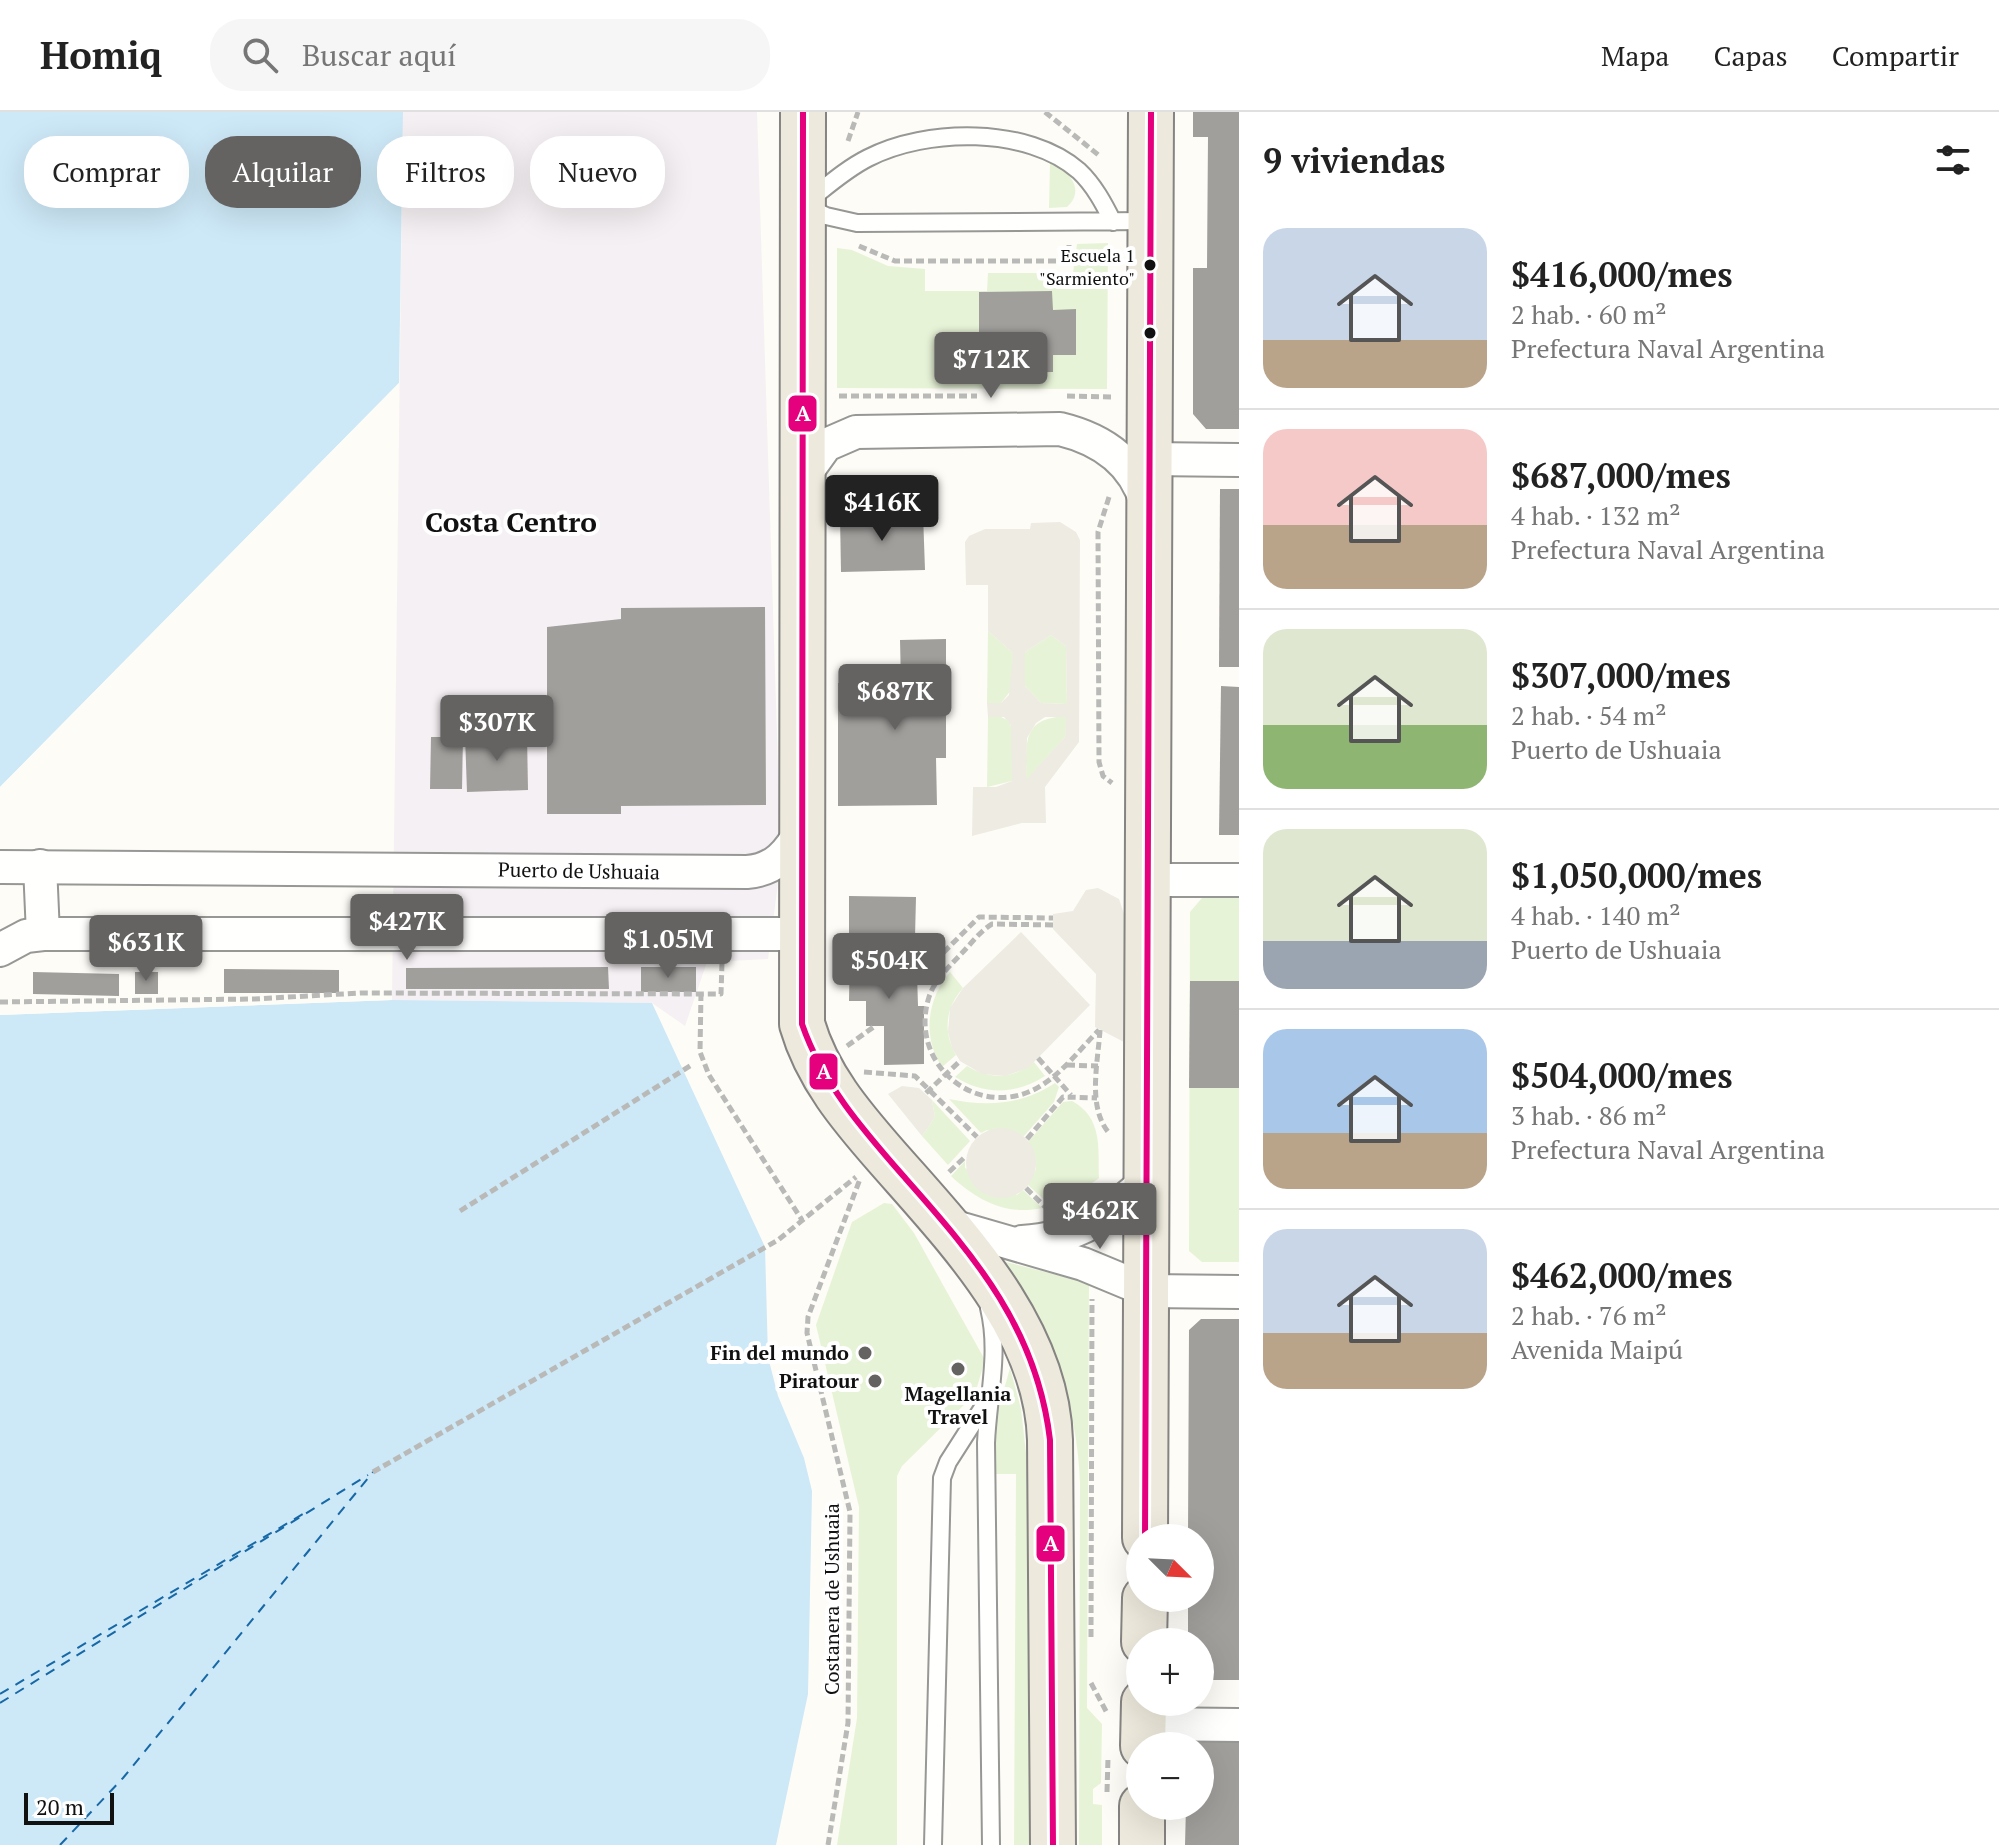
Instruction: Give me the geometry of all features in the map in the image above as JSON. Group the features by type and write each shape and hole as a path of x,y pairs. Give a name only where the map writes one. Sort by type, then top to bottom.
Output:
{"main road":[{"path":"803,112 802,1024 808,1046 852,1118 979,1267 1024,1339 1042,1376 1049,1408 1053,1845"},
{"path":"1145,1524 1149,514 1131,456 1132,222 1151,112"},
{"path":"1125,1803 1142,1845"}],"street":[{"path":"803,477 826,445 856,432 875,429 1060,429 1079,433 1131,456 1239,460"},
{"name":"Puerto de Ushuaia","path":"0,867 747,872 760,871 781,860 802,829"},
{"path":"40,866 43,934"},
{"path":"1149,880 1239,880"},
{"path":"0,950 26,936 43,934 801,934"},
{"path":"1015,1242 1062,1237 1103,1219 1148,1179"},
{"path":"945,1224 1015,1242 1095,1268 1148,1291 1239,1292"},
{"path":"1129,1731 1239,1725"}],"lane":[{"path":"945,139 995,139 1020,143 1060,158 1132,222 857,223 826,216 803,205 850,169 894,148 945,139"},
{"path":"979,1267 995,1335 996,1359 988,1400 991,1845"},
{"path":"933,1845 942,1478 948,1462 988,1400"}],"path":[{"path":"842,150 849,140 858,112"},
{"path":"1045,112 1105,161"},
{"path":"853,243 878,257 895,261 1069,261 1069,245 1074,241 1113,240 1132,222"},
{"path":"1114,381 1114,397 1131,456 1110,494 1098,532 1098,746 1099,771 1117,790"},
{"path":"826,396 986,396"},
{"path":"1066,396 1114,397"},
{"path":"918,978 979,917 1053,918"},
{"path":"1053,925 988,926 935,983 926,1012 928,1048 944,1076 964,1089 995,1097 1029,1092 1055,1075 1100,1030 1097,1116 1110,1135 1110,1147"},
{"path":"0,1002 254,999 360,993 721,994 723,934"},
{"path":"373,1472 778,1240 802,1220 709,1075 700,1052 701,993"},
{"path":"841,1036 853,1057"},
{"path":"1038,1058 1071,1095"},
{"path":"929,1091 960,1061"},
{"path":"460,1211 693,1064"},
{"path":"1066,1065 1098,1066"},
{"path":"870,1082 861,1070 907,1073 977,1137"},
{"path":"1027,1139 1057,1102 1071,1095 1097,1098"},
{"path":"954,1181 945,1173 966,1156"},
{"name":"Costanera de Ushuaia","path":"802,1220 862,1173 808,1317 809,1341 850,1512 848,1723 828,1845"},
{"path":"1026,1188 1047,1208 1033,1211"},
{"path":"1091,1641 1092,1290"},
{"path":"1091,1673 1091,1689 1108,1716 1129,1731 1125,1803"}],"shaded area":[{"path":"403,112 757,112 781,860 768,959 707,962 685,1026 652,1003 392,1000 402,208 514,208 514,136 403,136"},
{"path":"1060,522 1076,532 1080,540 1079,742 1045,787 1046,823 1022,823 972,836 973,787 996,787 1012,781 1011,725 1004,717 988,717 987,703 1001,703 1009,695 1013,653 988,631 988,585 966,585 965,542 969,536 985,529 1030,529 1031,523","holes":["1051,635 1066,646 1067,704 1041,703 1025,686 1025,652","1045,717 1066,717 1065,737 1026,780 1027,738 1036,723"]},
{"path":"1098,888 1119,899 1125,917 1124,1042 1095,1027 1096,974 1053,929 1053,914 1073,911 1086,890"},
{"path":"1021,932 1090,1005 1028,1068 1005,1076 982,1074 960,1061 952,1048 948,1032 950,1008 963,988"},
{"path":"902,1086 919,1088 932,1100 935,1117 922,1136 888,1094"},
{"path":"1008,1128 1030,1143 1036,1163 1034,1177 1026,1188 1015,1196 994,1198 976,1188 968,1177 966,1156 976,1138 987,1130"}],"green space":[{"path":"1050,163 1063,170 1073,181 1075,194 1067,207 1049,208"},
{"path":"1108,243 1107,389 837,388 837,248 852,250 888,266 925,269 925,291 987,291 988,273 1073,273 1077,244"},
{"path":"988,631 1013,653 1012,689 1001,703 987,703"},
{"path":"1051,635 1066,646 1067,704 1041,703 1025,686 1025,652"},
{"path":"999,716 1009,721 1013,731 1012,781 987,787 988,717"},
{"path":"1067,716 1065,737 1026,781 1027,744 1034,727 1052,718"},
{"path":"1202,898 1239,898 1239,1262 1202,1262 1189,1251 1190,912"},
{"path":"950,972 963,988 952,1004 948,1020 949,1038 956,1055 942,1067 932,1043 930,1018 936,994"},
{"path":"1034,1062 1045,1076 1023,1087 989,1090 955,1077 967,1066 984,1074 1001,1076 1018,1072"},
{"path":"1055,1083 1059,1087 1054,1102 1024,1136 987,1130 981,1133 949,1099 977,1103 1004,1102 1030,1096"},
{"path":"932,1100 970,1141 948,1165 922,1136 935,1117"},
{"path":"1072,1101 1082,1108 1094,1125 1099,1178 1081,1191 1049,1204 1028,1185 1036,1169 1028,1142 1063,1102"},
{"path":"965,1161 965,1168 1017,1195 1023,1190 1042,1208 1017,1210 982,1199 951,1176"},
{"path":"884,1203 892,1204 914,1233 985,1360 975,1394 902,1466 897,1476 897,1845 837,1845 857,1718 859,1507 816,1325 852,1222"},
{"path":"1004,1264 1089,1283 1087,1708 1102,1724 1101,1783 1093,1789 1093,1804 1102,1805 1102,1845 1079,1845 1078,1451 1057,1368 1034,1317"},
{"path":"1010,1368 1021,1409 1028,1471 1030,1845 1014,1845 1016,1474 995,1474 997,1414"}],"water":[{"path":"0,112 403,112 403,136 377,136 377,208 402,208 399,383 0,787"},
{"path":"392,1000 652,1003 765,1247 768,1357 778,1396 804,1458 812,1491 808,1694 776,1845 0,1845 0,1015"}],"pier":[{"path":"399,383 399,388 0,791 0,787"},
{"path":"392,996 392,1000 0,1015 0,1011"}],"building":[{"path":"1193,112 1239,112 1239,429 1206,429 1193,414 1193,268 1207,268 1208,137 1193,137"},
{"path":"1052,291 1053,310 1076,309 1076,355 1053,355 1053,372 979,373 979,292"},
{"path":"1220,489 1239,489 1239,667 1219,667"},
{"path":"923,514 925,570 841,572 840,516"},
{"path":"765,607 766,805 621,806 621,814 547,814 547,627 621,619 621,608"},
{"path":"946,639 946,758 936,758 937,805 838,806 838,683 901,683 900,640"},
{"path":"1221,686 1239,687 1239,835 1219,835"},
{"path":"527,734 528,790 467,792 465,735"},
{"path":"431,737 463,737 462,789 430,789"},
{"path":"849,896 916,897 915,937 849,936"},
{"path":"850,946 906,947 906,974 917,974 918,1006 924,1006 924,1064 884,1065 884,1026 866,1026 866,1001 849,1001"},
{"path":"608,967 609,989 406,989 406,968"},
{"path":"641,967 696,967 696,992 641,992"},
{"path":"224,969 339,970 339,993 224,993"},
{"path":"33,972 119,974 119,996 33,994"},
{"path":"135,972 158,972 158,994 135,994"},
{"path":"1190,981 1239,981 1239,1088 1189,1088"},
{"path":"1201,1319 1239,1319 1239,1680 1214,1680 1214,1628 1188,1628 1188,1612 1214,1612 1214,1524 1188,1524 1189,1330"},
{"path":"1214,1741 1239,1741 1239,1845 1185,1845 1186,1820 1214,1820"}],"ferry route":[{"path":"60,1845 123,1778 373,1472"},
{"path":"0,1703 368,1475"},
{"path":"0,1694 303,1514"}],"transit line":[{"name":"A","path":"803,112 802,1024 821,1067 846,1106 957,1238 1000,1298 1032,1364 1043,1400 1050,1440 1053,1845"},
{"name":"A","path":"1145,1524 1151,112"}],"place":[{"name":"Escuela 1 \"Sarmiento\"","path":"1150,265"},
{"name":"Fin del mundo","path":"865,1353"},
{"name":"Magellania Travel","path":"958,1369"},
{"name":"Piratour","path":"875,1381"}],"district":[{"name":"Costa Centro","path":"511,522"}]}
